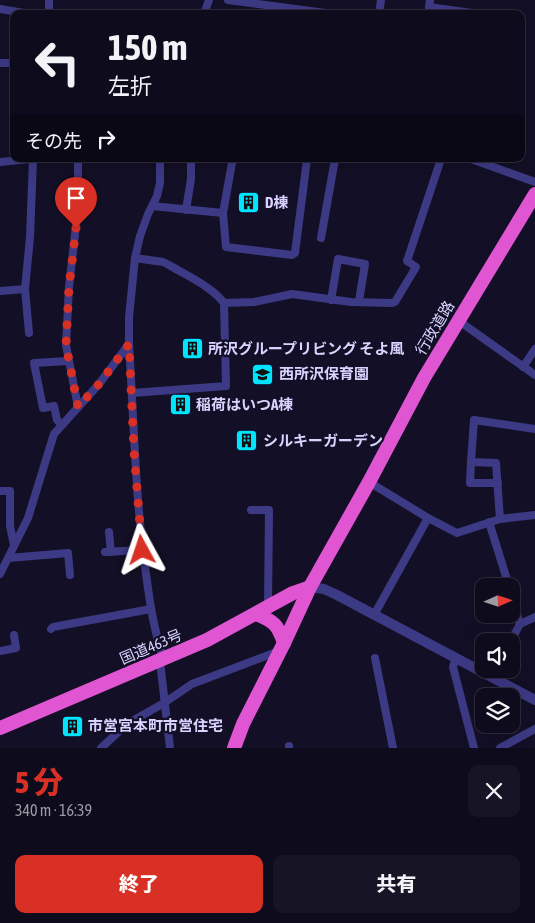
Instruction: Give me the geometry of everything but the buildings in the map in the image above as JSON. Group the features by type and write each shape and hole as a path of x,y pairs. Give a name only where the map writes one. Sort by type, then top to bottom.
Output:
{"highway":[{"name":"行政道路","path":"369,482 420,386 535,194"},
{"path":"234,748 243,724 310,587 369,482"},
{"name":"国道463号","path":"0,728 207,640 293,593 310,587"},
{"path":"262,610 280,630 282,647"}],"street":[{"path":"228,0 303,10"},
{"path":"430,0 429,7 450,10"},
{"path":"29,333 26,289 30,237 32,162"},
{"path":"78,162 78,208 69,287 66,345 78,407"},
{"path":"160,162 160,183 157,196 140,236 135,258 129,317 129,344 134,451 142,550 155,635 162,660 164,703 170,748"},
{"path":"186,210 191,179 191,162"},
{"path":"232,162 224,213 226,247 292,255 295,253 307,162"},
{"path":"321,238 334,162"},
{"path":"224,303 261,301 292,294 331,300 395,302 416,267 407,261 440,162"},
{"path":"479,162 535,182"},
{"path":"152,206 224,213"},
{"path":"132,392 226,386 224,303 218,296 170,265 163,262 135,258"},
{"path":"331,300 338,259 365,264 359,301"},
{"path":"0,291 26,289"},
{"path":"459,321 535,375"},
{"path":"0,574 24,527 34,502 54,434 99,384 129,344"},
{"path":"524,367 535,349"},
{"path":"62,425 57,420 54,406 44,408 34,363 68,361"},
{"path":"498,483 470,483 474,420 535,429"},
{"path":"471,462 496,463 500,519"},
{"path":"369,482 428,518 457,533 500,519 535,516"},
{"path":"0,491 10,491 10,526 14,545"},
{"path":"251,510 269,510 262,610"},
{"path":"374,615 428,518"},
{"path":"489,522 506,578"},
{"path":"109,532 108,552 142,550"},
{"path":"9,558 68,553 70,575"},
{"path":"310,587 324,589 456,658 475,666"},
{"path":"51,629 151,609"},
{"path":"515,633 520,624 535,617"},
{"path":"0,651 16,648 14,635"},
{"path":"101,748 127,724 164,703 182,690 206,678 272,653 282,647"},
{"path":"375,658 392,748"},
{"path":"456,658 453,667 474,748"},
{"path":"500,678 535,700"},
{"path":"500,748 535,729"}],"place":[{"name":"D棟","path":"249,203"},
{"name":"所沢グループリビング そよ風","path":"192,349"},
{"name":"西所沢保育園","path":"263,374"},
{"name":"稲荷はいつA棟","path":"180,405"},
{"name":"シルキーガーデン","path":"247,441"},
{"name":"市営宮本町市営住宅","path":"72,726"}],"route":[{"path":"76,228 69,287 66,345 68,361 78,407 99,384 129,344 134,451 142,550"}]}
